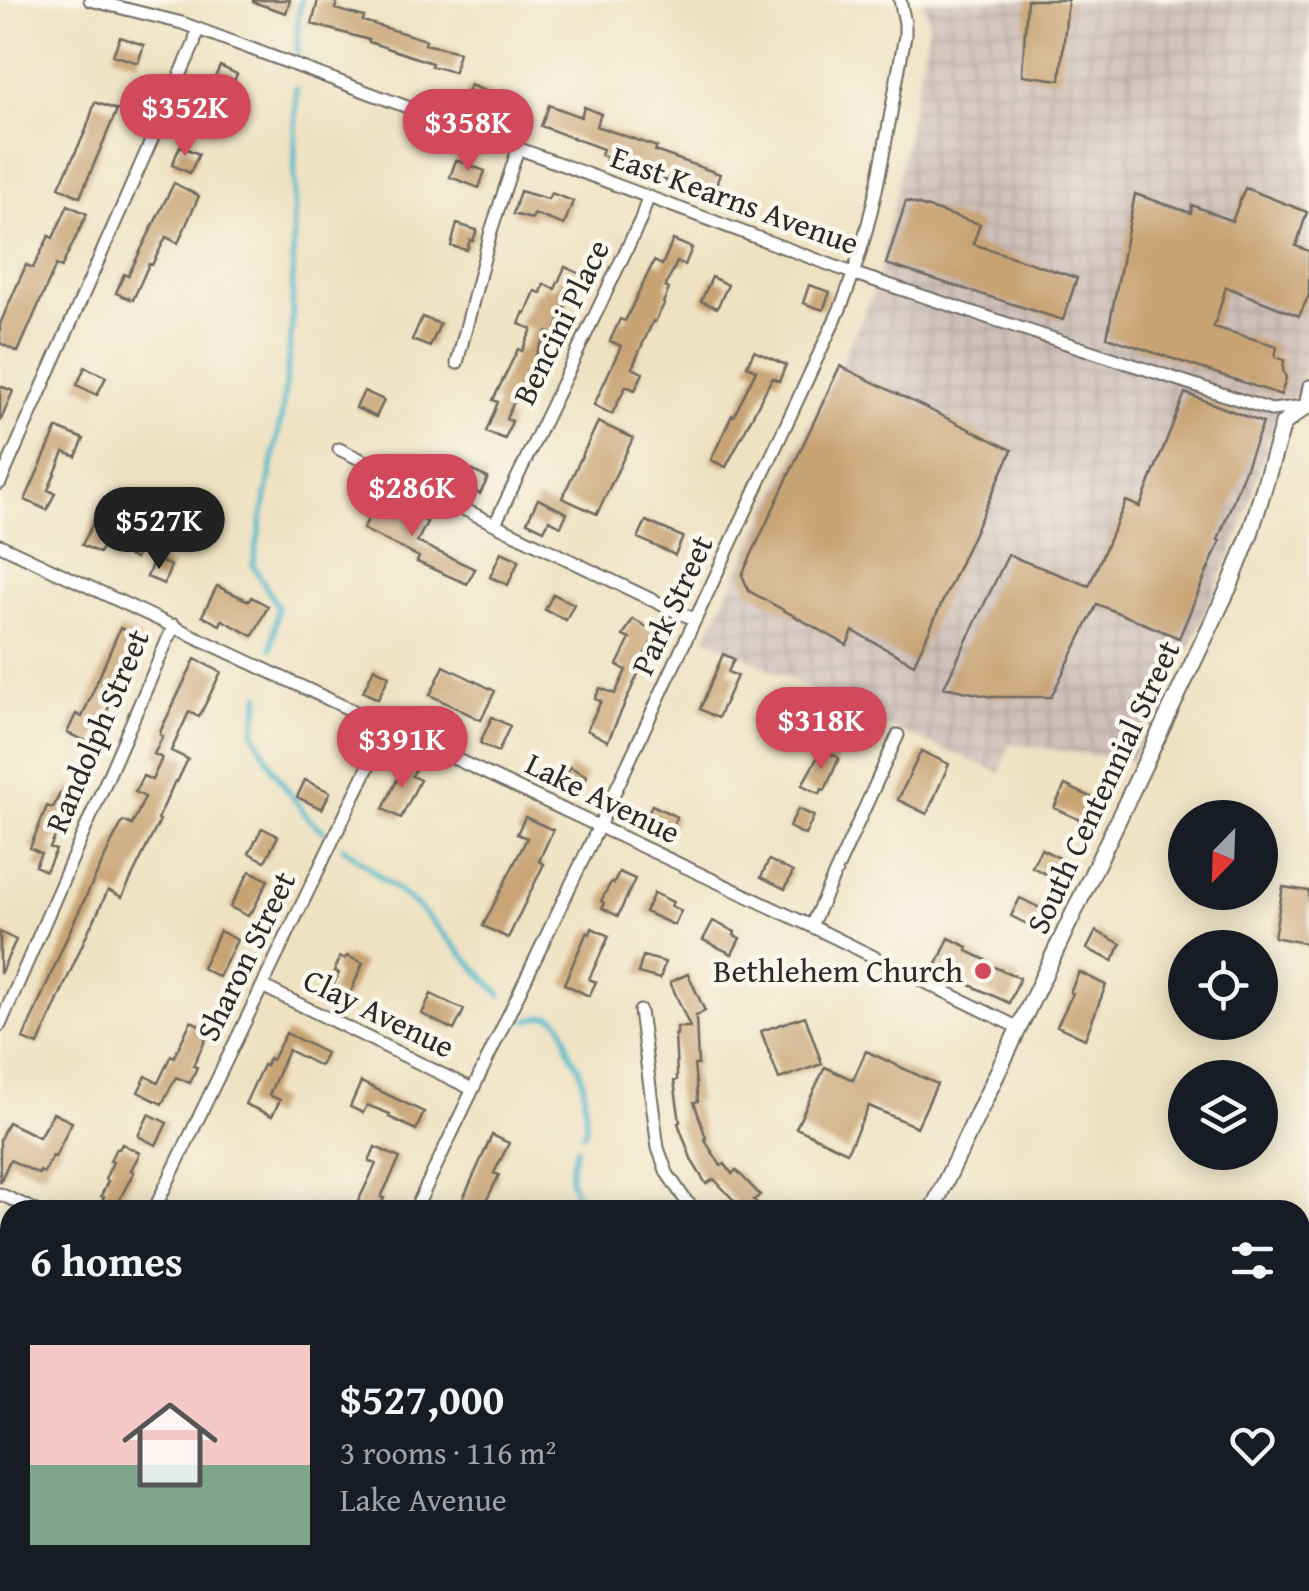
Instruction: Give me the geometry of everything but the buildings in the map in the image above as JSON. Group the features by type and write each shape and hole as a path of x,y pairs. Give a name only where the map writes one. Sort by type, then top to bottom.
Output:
{"street":[{"name":"East Kearns Avenue","path":"90,0 182,23 855,274 1271,410 1307,405"},
{"name":"Park Street","path":"420,1200 599,826 855,274 866,239 905,36 900,0"},
{"path":"0,484 197,30"},
{"path":"457,363 491,231 518,149"},
{"name":"Bencini Place","path":"495,524 641,220 648,197"},
{"name":"South Centennial Street","path":"937,1200 1230,585 1250,534 1283,424 1307,405 1309,386"},
{"path":"339,448 695,619"},
{"name":"Lake Avenue","path":"0,544 1019,1028"},
{"name":"Randolph Street","path":"0,1025 174,624"},
{"name":"Sharon Street","path":"159,1200 388,726"},
{"path":"810,926 898,735"},
{"name":"Clay Avenue","path":"262,986 472,1089"},
{"path":"640,1011 658,1148 685,1200"}],"shaded area":[{"path":"922,0 1309,0 1309,346 1301,388 1274,424 1239,534 1190,647 1131,761 1010,743 1001,773 868,718 706,637 877,287 930,20"}],"waterway":[{"path":"297,53 301,0"},
{"path":"271,649 278,607 253,565 282,413 292,326 296,88"},
{"path":"260,695 254,732 275,773 308,818 324,831"},
{"path":"343,847 418,907 501,995"},
{"path":"527,1020 550,1016 562,1024 582,1077 586,1127 583,1134"},
{"path":"577,1147 571,1181 580,1200"}],"place":[{"name":"Bethlehem Church","path":"983,971"}]}
